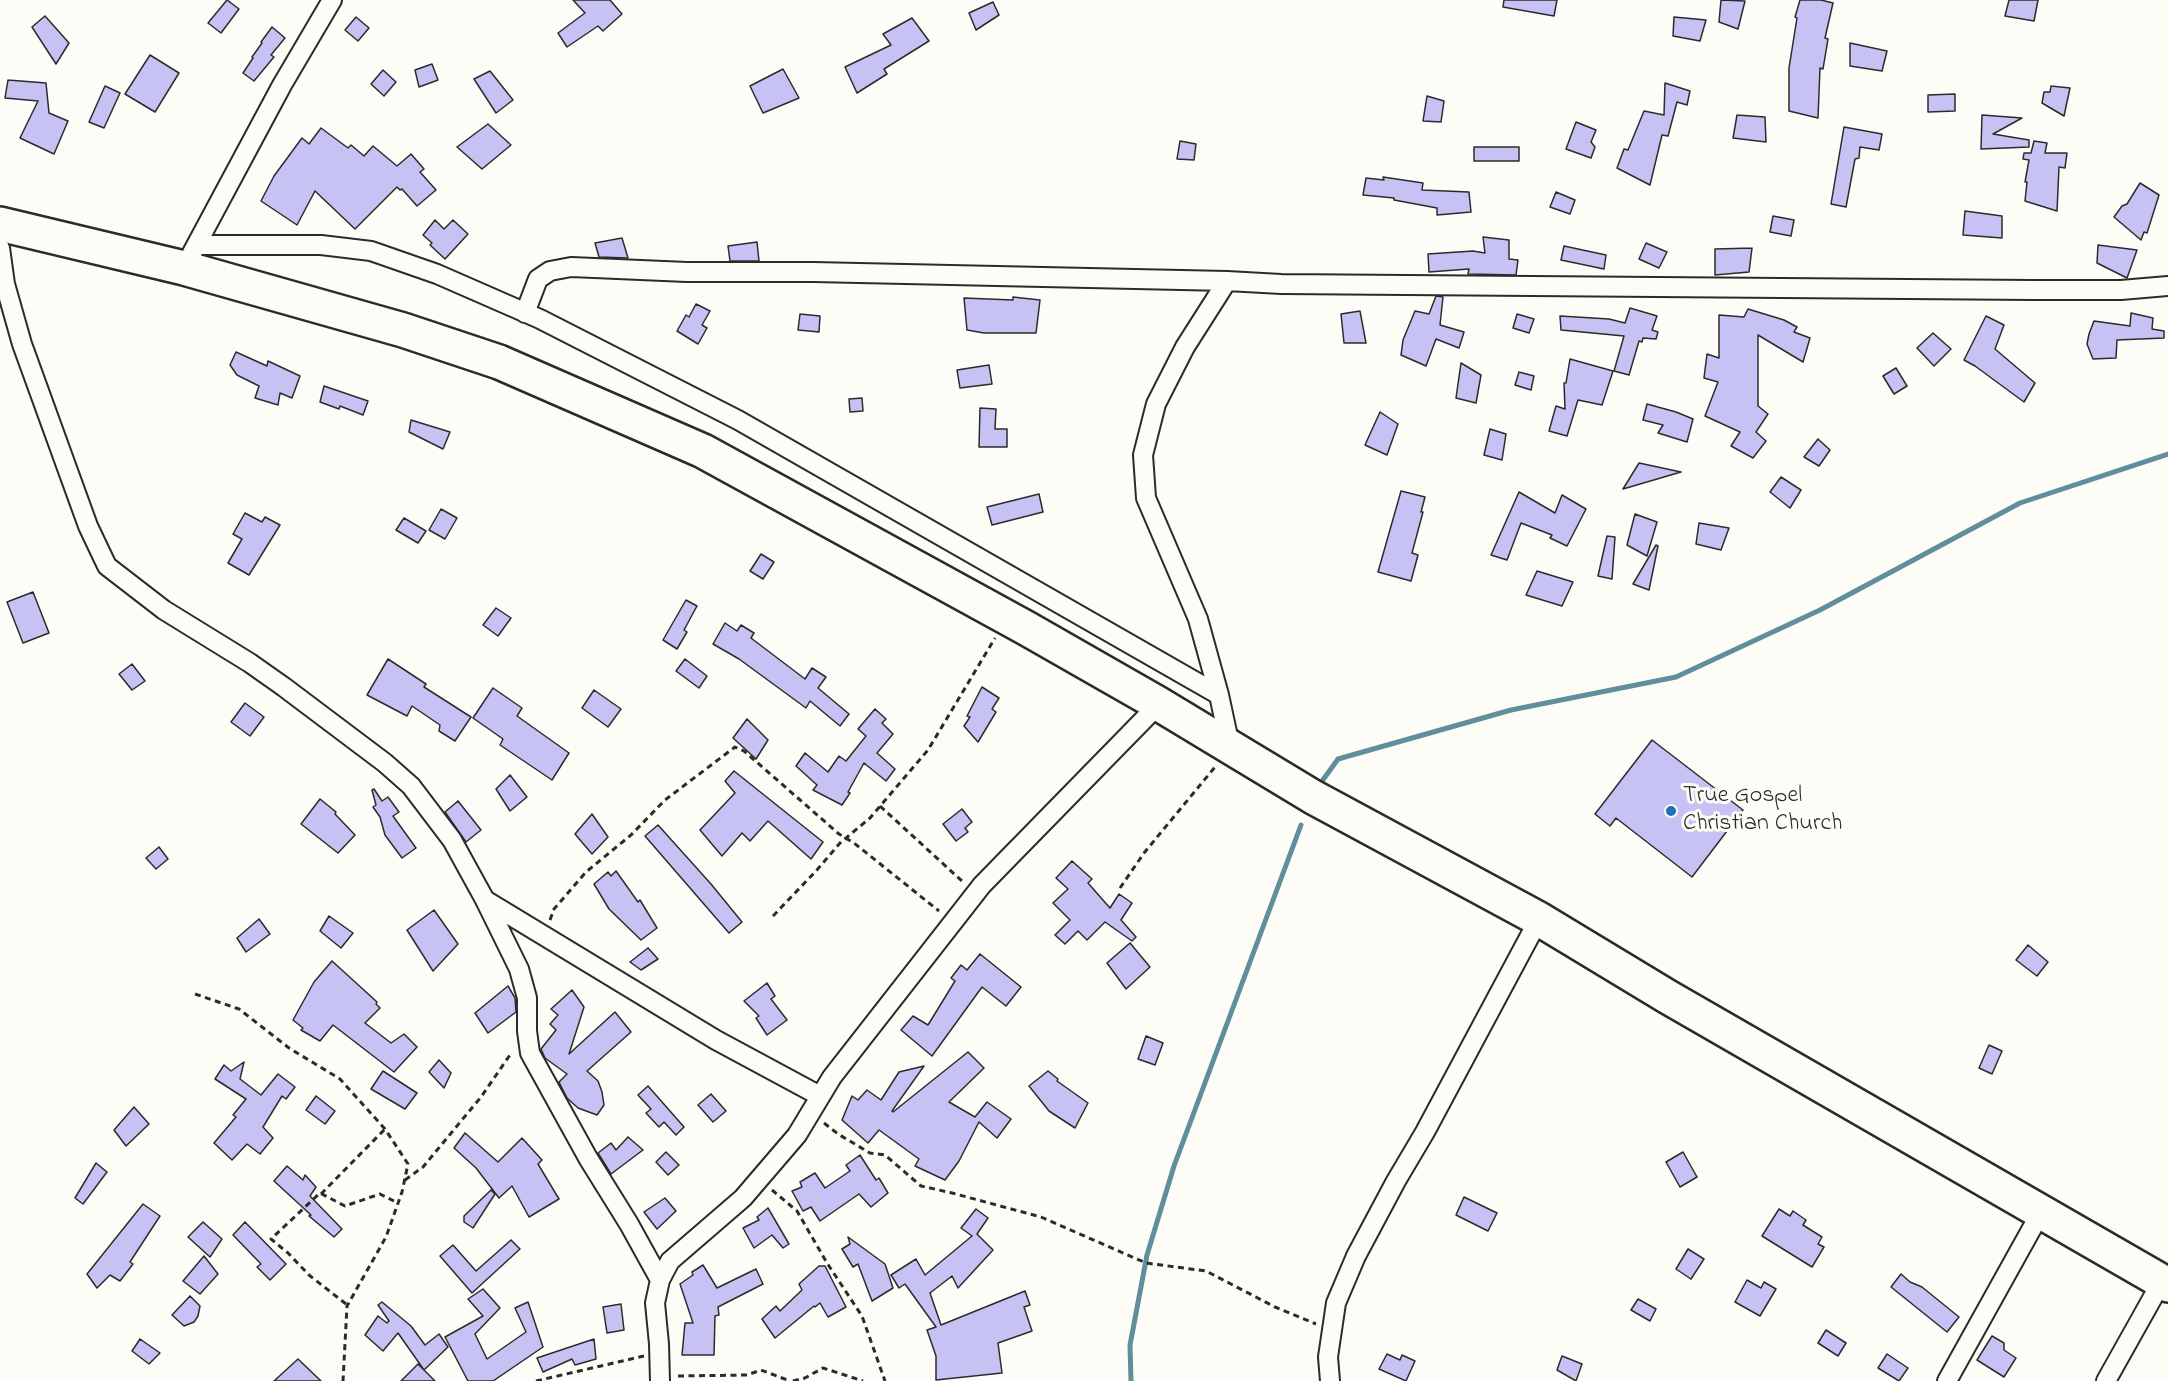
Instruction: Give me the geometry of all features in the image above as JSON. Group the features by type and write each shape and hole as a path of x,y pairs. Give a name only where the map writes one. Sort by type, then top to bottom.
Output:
{"highway":[{"path":"0,224 190,256 499,362 703,451 1026,628 1313,796 1539,919 1668,997 2165,1283"}],"street":[{"path":"190,256 282,85 332,0"},
{"path":"190,256 321,245 371,252 437,274 525,313 738,420 1219,695"},
{"path":"0,248 5,284 22,344 88,526 108,566 164,610 250,663 284,687 411,786 452,840 485,900 519,969 527,999 530,1053 588,1158 660,1280"},
{"path":"525,313 538,279 550,271 572,267 687,272 813,272 1293,284 2032,290 2121,290 2168,286"},
{"path":"1227,281 1185,347 1156,404 1143,455 1146,498 1198,620 1219,695 1230,746"},
{"path":"666,1379 660,1351 655,1303 660,1280 670,1261 743,1198 797,1135 832,1077 974,894 1159,704"},
{"path":"485,900 716,1040 820,1096"},
{"path":"1330,1381 1328,1357 1336,1304 1361,1247 1396,1181 1431,1123 1539,919"},
{"path":"1947,1381 2042,1212"},
{"path":"2106,1381 2165,1283"}],"path":[{"path":"773,916 840,843 870,818 928,750 998,633"},
{"path":"1120,888 1156,837 1230,746"},
{"path":"548,925 554,909 586,872 631,835 665,800 735,747 744,751 839,834 854,843 916,892 951,924"},
{"path":"880,806 974,894"},
{"path":"195,994 239,1009 289,1048 340,1079 385,1129 408,1164 386,1237 347,1306 343,1381"},
{"path":"404,1181 423,1167 481,1097 527,1031"},
{"path":"811,1112 838,1134 870,1153 885,1155 921,1186 1041,1217 1146,1263 1206,1270 1275,1307 1332,1331"},
{"path":"346,1304 309,1275 271,1239 321,1194 385,1129"},
{"path":"759,1179 797,1211 827,1263 862,1316 885,1381"},
{"path":"321,1194 345,1206 380,1194 398,1203"},
{"path":"536,1381 628,1361 660,1351"},
{"path":"666,1379 747,1375 761,1370 791,1381 804,1378 824,1368 862,1381"}],"building":[{"path":"227,0 239,9 221,33 208,23"},
{"path":"573,0 610,0 622,14 603,31 598,26 567,47 558,33 585,13"},
{"path":"1504,0 1557,0 1554,16 1503,7"},
{"path":"1721,0 1745,1 1738,29 1719,22"},
{"path":"1800,0 1821,0 1833,3 1825,38 1828,39 1823,69 1820,68 1818,118 1789,111 1789,68 1797,18 1795,17"},
{"path":"2009,0 2038,0 2034,21 2005,16"},
{"path":"993,2 999,15 976,30 969,13"},
{"path":"45,16 69,43 56,64 32,27"},
{"path":"356,17 369,28 358,41 345,30"},
{"path":"1674,17 1706,20 1700,41 1673,36"},
{"path":"912,18 929,41 884,69 887,74 857,93 845,67 891,45 883,34"},
{"path":"272,27 285,38 271,55 274,57 254,81 243,73"},
{"path":"1850,43 1887,51 1882,71 1850,66"},
{"path":"150,55 179,73 155,112 125,94"},
{"path":"432,64 438,80 419,87 415,70"},
{"path":"783,69 799,98 763,113 750,86"},
{"path":"383,70 396,82 384,96 371,84"},
{"path":"490,71 513,100 496,113 474,79"},
{"path":"8,80 46,83 49,113 68,121 54,154 20,138 38,101 5,98"},
{"path":"1665,83 1690,91 1687,105 1677,102 1668,136 1662,135 1650,185 1617,168 1624,149 1628,150 1644,111 1664,115"},
{"path":"105,86 120,93 104,128 89,122"},
{"path":"2051,86 2070,88 2064,116 2042,103 2044,92 2050,92"},
{"path":"1955,94 1955,111 1928,112 1928,95"},
{"path":"1427,96 1444,101 1441,122 1423,121"},
{"path":"1737,115 1765,117 1766,142 1733,138"},
{"path":"1982,115 2022,118 1993,134 2029,140 2029,147 1981,149"},
{"path":"1576,122 1596,130 1591,142 1595,147 1591,158 1566,149"},
{"path":"488,124 511,145 482,169 457,147"},
{"path":"1844,127 1882,134 1879,150 1860,147 1859,158 1855,159 1846,207 1831,204"},
{"path":"321,128 348,148 351,145 364,156 373,146 397,166 411,154 424,169 420,172 436,190 417,206 402,189 397,187 355,229 315,191 297,225 261,201 274,176 302,138 309,144"},
{"path":"1180,141 1196,144 1194,160 1177,159"},
{"path":"2034,141 2047,143 2045,153 2067,153 2065,168 2059,167 2057,211 2025,201 2027,182 2025,182 2029,160 2023,159 2024,153 2031,153"},
{"path":"1474,147 1519,147 1519,161 1474,161"},
{"path":"1383,177 1423,183 1422,190 1469,192 1471,212 1437,215 1437,208 1394,200 1394,198 1363,195 1366,178 1384,180"},
{"path":"2140,183 2159,195 2147,233 2144,232 2141,240 2114,217 2122,206 2127,204"},
{"path":"1556,192 1575,200 1570,214 1550,207"},
{"path":"1965,211 2002,216 2002,238 1963,235"},
{"path":"1773,216 1794,220 1791,236 1770,232"},
{"path":"435,220 444,229 453,220 468,234 445,259 423,235"},
{"path":"1483,237 1509,240 1509,259 1518,260 1516,275 1468,274 1469,269 1429,272 1428,254 1473,251 1485,253"},
{"path":"622,238 628,258 599,257 595,243"},
{"path":"757,242 759,261 730,261 728,246"},
{"path":"1646,243 1667,252 1659,268 1639,259"},
{"path":"2098,245 2137,250 2127,278 2097,263"},
{"path":"1564,246 1606,255 1604,269 1561,260"},
{"path":"1752,248 1749,272 1715,275 1715,249"},
{"path":"1436,296 1443,297 1440,325 1464,332 1459,348 1436,339 1426,366 1401,355 1403,340 1415,311 1429,314"},
{"path":"1013,297 1040,300 1036,333 984,333 967,330 964,298 1013,300"},
{"path":"696,304 710,311 702,325 707,328 698,344 677,331 686,315 689,317"},
{"path":"1630,308 1657,316 1652,330 1658,332 1656,339 1643,338 1642,342 1639,341 1629,375 1614,371 1624,336 1561,330 1560,316 1609,319 1625,323"},
{"path":"1748,309 1784,320 1797,327 1794,332 1810,338 1803,362 1758,335 1758,406 1768,414 1756,432 1766,441 1753,458 1731,446 1740,432 1705,416 1718,382 1704,378 1707,354 1719,358 1719,315 1744,317"},
{"path":"1360,311 1366,343 1344,343 1341,314"},
{"path":"2131,313 2153,318 2152,329 2164,331 2164,338 2117,340 2116,358 2093,359 2087,344 2094,321 2130,326"},
{"path":"800,314 820,316 819,332 798,330"},
{"path":"1517,314 1534,319 1529,333 1513,328"},
{"path":"1986,316 2004,325 1995,349 2035,383 2024,402 1964,360"},
{"path":"1933,333 1951,349 1934,366 1917,348"},
{"path":"236,352 267,366 268,361 300,376 292,398 280,393 278,405 255,398 259,386 237,375 230,365"},
{"path":"1570,359 1613,371 1602,405 1578,400 1567,436 1549,431 1556,406 1565,409 1564,383 1566,383"},
{"path":"1461,363 1481,375 1476,403 1456,398"},
{"path":"989,365 992,384 960,388 957,370"},
{"path":"1896,368 1907,386 1894,394 1883,376"},
{"path":"1519,372 1534,376 1531,390 1515,385"},
{"path":"324,386 368,401 363,415 340,406 339,409 320,402"},
{"path":"862,398 863,411 850,412 849,399"},
{"path":"1647,404 1693,419 1687,442 1658,433 1663,425 1643,420"},
{"path":"980,408 996,409 995,429 1007,429 1007,447 979,447"},
{"path":"1380,412 1398,424 1387,455 1365,445"},
{"path":"411,420 450,432 443,449 409,432"},
{"path":"1490,429 1506,434 1502,460 1484,455"},
{"path":"1818,439 1830,450 1819,466 1804,457"},
{"path":"1639,463 1681,472 1623,489"},
{"path":"1781,477 1801,490 1790,508 1770,492"},
{"path":"1401,491 1425,497 1412,553 1418,555 1411,581 1378,572"},
{"path":"1519,492 1555,513 1562,495 1586,509 1567,546 1550,538 1552,535 1521,523 1507,560 1491,555"},
{"path":"1039,494 1043,512 992,525 987,507"},
{"path":"441,509 457,518 445,539 429,530"},
{"path":"245,513 262,522 265,517 280,525 249,575 228,563 242,539 233,534"},
{"path":"1635,514 1657,522 1647,556 1627,545"},
{"path":"404,518 426,531 418,543 396,530"},
{"path":"1699,523 1729,528 1721,550 1696,544"},
{"path":"1607,536 1615,537 1612,579 1598,576"},
{"path":"1656,545 1658,546 1649,590 1633,584"},
{"path":"761,554 774,562 763,579 750,571"},
{"path":"1537,571 1573,582 1562,606 1526,595"},
{"path":"33,592 49,633 23,643 7,602"},
{"path":"686,600 697,606 684,630 687,632 677,649 663,640"},
{"path":"496,608 511,618 498,636 483,625"},
{"path":"725,623 737,631 741,625 754,633 751,638 805,679 812,668 826,677 818,688 849,714 840,726 810,701 806,708 739,659 713,644"},
{"path":"388,659 426,684 424,687 471,717 455,741 439,731 440,725 412,706 407,716 367,695"},
{"path":"685,659 707,676 699,688 676,671"},
{"path":"132,664 145,681 132,690 119,674"},
{"path":"982,687 999,698 992,709 996,712 978,742 964,726"},
{"path":"493,688 522,708 517,716 569,753 552,780 500,745 503,739 473,718"},
{"path":"594,690 621,709 608,727 582,708"},
{"path":"245,703 264,717 250,736 231,722"},
{"path":"875,709 886,719 882,723 893,734 877,753 895,769 886,781 864,763 842,805 813,790 817,785 796,766 805,753 828,772 839,756 846,761 866,736 858,729"},
{"path":"747,719 768,740 756,759 733,738"},
{"path":"1652,740 1743,810 1692,877 1616,818 1610,826 1595,814"},
{"path":"734,771 823,842 811,859 768,821 750,841 742,833 722,856 700,830 735,793 725,781"},
{"path":"510,775 527,797 510,811 496,789"},
{"path":"374,789 382,801 388,797 399,812 393,816 416,848 402,858 385,835 380,817 373,807 376,805 372,790"},
{"path":"320,799 336,812 335,814 355,835 338,853 301,824"},
{"path":"458,801 481,830 466,842 445,812"},
{"path":"962,809 972,822 965,828 968,832 956,841 943,824"},
{"path":"592,814 608,837 592,854 575,834"},
{"path":"658,825 742,922 729,933 645,836"},
{"path":"159,847 168,859 156,869 146,858"},
{"path":"1072,861 1092,879 1088,883 1110,908 1119,894 1132,903 1121,920 1136,937 1132,941 1105,922 1087,940 1078,931 1065,944 1055,935 1070,920 1053,903 1068,889 1056,878"},
{"path":"616,871 638,902 640,900 657,928 641,940 609,909 594,884 608,872 611,876"},
{"path":"434,910 458,944 433,971 407,930"},
{"path":"329,916 353,933 341,948 320,931"},
{"path":"259,919 270,934 246,952 237,938"},
{"path":"1130,943 1150,967 1126,989 1107,963"},
{"path":"2028,945 2048,962 2037,976 2016,960"},
{"path":"648,948 658,959 641,970 630,962"},
{"path":"980,954 1021,987 1006,1006 982,987 932,1056 901,1030 913,1016 928,1025 955,981 951,978 961,965 967,970"},
{"path":"332,961 377,1002 380,1008 365,1023 391,1043 404,1034 417,1047 394,1072 333,1025 320,1041 301,1030 303,1028 293,1020 314,982"},
{"path":"767,983 775,996 771,999 787,1020 767,1035 756,1018 759,1016 744,1001"},
{"path":"508,986 515,998 516,1012 488,1033 475,1013"},
{"path":"572,990 584,1007 569,1054 615,1012 631,1032 587,1071 598,1081 602,1092 604,1105 597,1115 578,1108 567,1098 559,1082 567,1074 545,1058 541,1049 556,1030 550,1024 558,1015 551,1009"},
{"path":"1146,1036 1163,1043 1155,1065 1138,1059"},
{"path":"1989,1045 2002,1051 1992,1074 1979,1068"},
{"path":"968,1052 984,1068 949,1102 975,1117 987,1102 1011,1119 997,1138 979,1122 959,1161 945,1180 915,1166 919,1159 879,1130 868,1143 842,1120 852,1096 858,1100 867,1090 881,1100 899,1072 924,1066 893,1112"},
{"path":"439,1060 451,1073 444,1088 429,1072"},
{"path":"244,1062 240,1079 261,1095 278,1074 295,1087 286,1099 282,1096 263,1127 273,1138 260,1154 247,1144 232,1160 214,1143 236,1117 233,1115 246,1099 215,1079 224,1065 231,1071"},
{"path":"383,1071 417,1093 405,1109 371,1089"},
{"path":"1048,1071 1058,1079 1057,1081 1088,1103 1075,1128 1049,1111 1029,1086"},
{"path":"648,1086 684,1127 676,1135 664,1122 659,1127 646,1113 651,1109 638,1095"},
{"path":"711,1094 726,1111 713,1122 698,1105"},
{"path":"316,1096 335,1111 325,1124 306,1110"},
{"path":"134,1107 149,1124 126,1146 114,1130"},
{"path":"465,1133 498,1162 522,1138 542,1160 538,1164 559,1199 529,1217 512,1186 499,1198 476,1168 454,1148"},
{"path":"628,1137 643,1150 611,1174 598,1153 611,1143 616,1150"},
{"path":"666,1152 679,1165 668,1175 656,1162"},
{"path":"1683,1152 1697,1177 1680,1187 1666,1162"},
{"path":"860,1155 876,1180 879,1178 888,1193 871,1207 859,1194 820,1221 811,1207 803,1211 792,1191 802,1187 800,1182 815,1173 825,1188 850,1171 846,1165"},
{"path":"96,1163 107,1172 83,1204 75,1198"},
{"path":"287,1166 303,1180 305,1175 316,1187 310,1196 342,1229 334,1237 274,1181"},
{"path":"491,1190 495,1194 473,1228 464,1222 464,1216"},
{"path":"1464,1197 1497,1213 1488,1231 1456,1215"},
{"path":"665,1198 676,1211 657,1229 644,1212"},
{"path":"143,1204 160,1216 130,1262 133,1264 120,1281 110,1275 97,1288 87,1274"},
{"path":"768,1208 789,1244 783,1248 772,1235 754,1248 743,1228 759,1220 757,1217"},
{"path":"976,1209 988,1218 977,1234 993,1250 958,1288 952,1276 930,1293 941,1325 1025,1291 1030,1305 1024,1307 1032,1331 998,1343 1002,1373 936,1380 936,1356 927,1330 936,1327 905,1284 899,1288 891,1275 916,1259 925,1275 972,1236 961,1228"},
{"path":"1779,1209 1790,1216 1793,1211 1806,1220 1803,1225 1822,1237 1818,1244 1824,1247 1812,1267 1762,1236"},
{"path":"203,1222 222,1239 210,1257 188,1237"},
{"path":"245,1222 286,1264 270,1280 257,1267 261,1264 233,1235"},
{"path":"848,1237 885,1264 893,1288 872,1301 858,1264 853,1267 842,1249 850,1244"},
{"path":"511,1240 520,1249 472,1293 440,1256 453,1245 476,1271"},
{"path":"1688,1249 1704,1259 1691,1279 1676,1269"},
{"path":"204,1256 218,1274 200,1294 183,1281"},
{"path":"703,1265 717,1288 756,1269 763,1284 718,1307 719,1315 715,1316 714,1355 682,1355 685,1323 693,1323 680,1284"},
{"path":"819,1266 825,1266 846,1307 828,1317 820,1303 775,1338 762,1319 776,1306 780,1311 802,1290 799,1284"},
{"path":"1901,1274 1910,1282 1922,1287 1959,1317 1947,1332 1891,1287"},
{"path":"1747,1280 1761,1288 1764,1282 1776,1289 1760,1316 1735,1302"},
{"path":"483,1289 500,1308 475,1334 487,1359 526,1332 515,1308 528,1302 543,1347 493,1381 468,1381 445,1337 483,1316 468,1299"},
{"path":"190,1296 200,1306 198,1316 194,1322 184,1326 172,1315"},
{"path":"1638,1299 1656,1309 1650,1321 1631,1310"},
{"path":"382,1302 411,1326 425,1345 439,1334 448,1347 424,1370 398,1333 383,1351 365,1335 378,1316 387,1323 389,1321 378,1305"},
{"path":"621,1304 624,1330 607,1333 603,1307"},
{"path":"1826,1330 1846,1343 1838,1356 1818,1343"},
{"path":"1992,1336 2004,1343 2004,1350 2016,1358 2004,1377 1977,1360"},
{"path":"140,1339 160,1353 149,1364 132,1351"},
{"path":"594,1339 596,1359 575,1365 572,1359 543,1372 537,1358"},
{"path":"1387,1354 1400,1360 1402,1355 1415,1361 1406,1381 1379,1369"},
{"path":"1887,1354 1908,1368 1899,1381 1878,1368"},
{"path":"1562,1356 1582,1364 1576,1381 1557,1370"},
{"path":"298,1359 321,1381 274,1381"},
{"path":"418,1364 435,1381 401,1381"}],"waterway":[{"path":"1320,784 1338,759 1511,710 1676,677 1820,610 2020,503 2168,454"},
{"path":"1131,1381 1130,1345 1147,1255 1174,1166 1301,825"}],"place":[{"name":"True Gospel Christian Church","path":"1671,811"}]}
